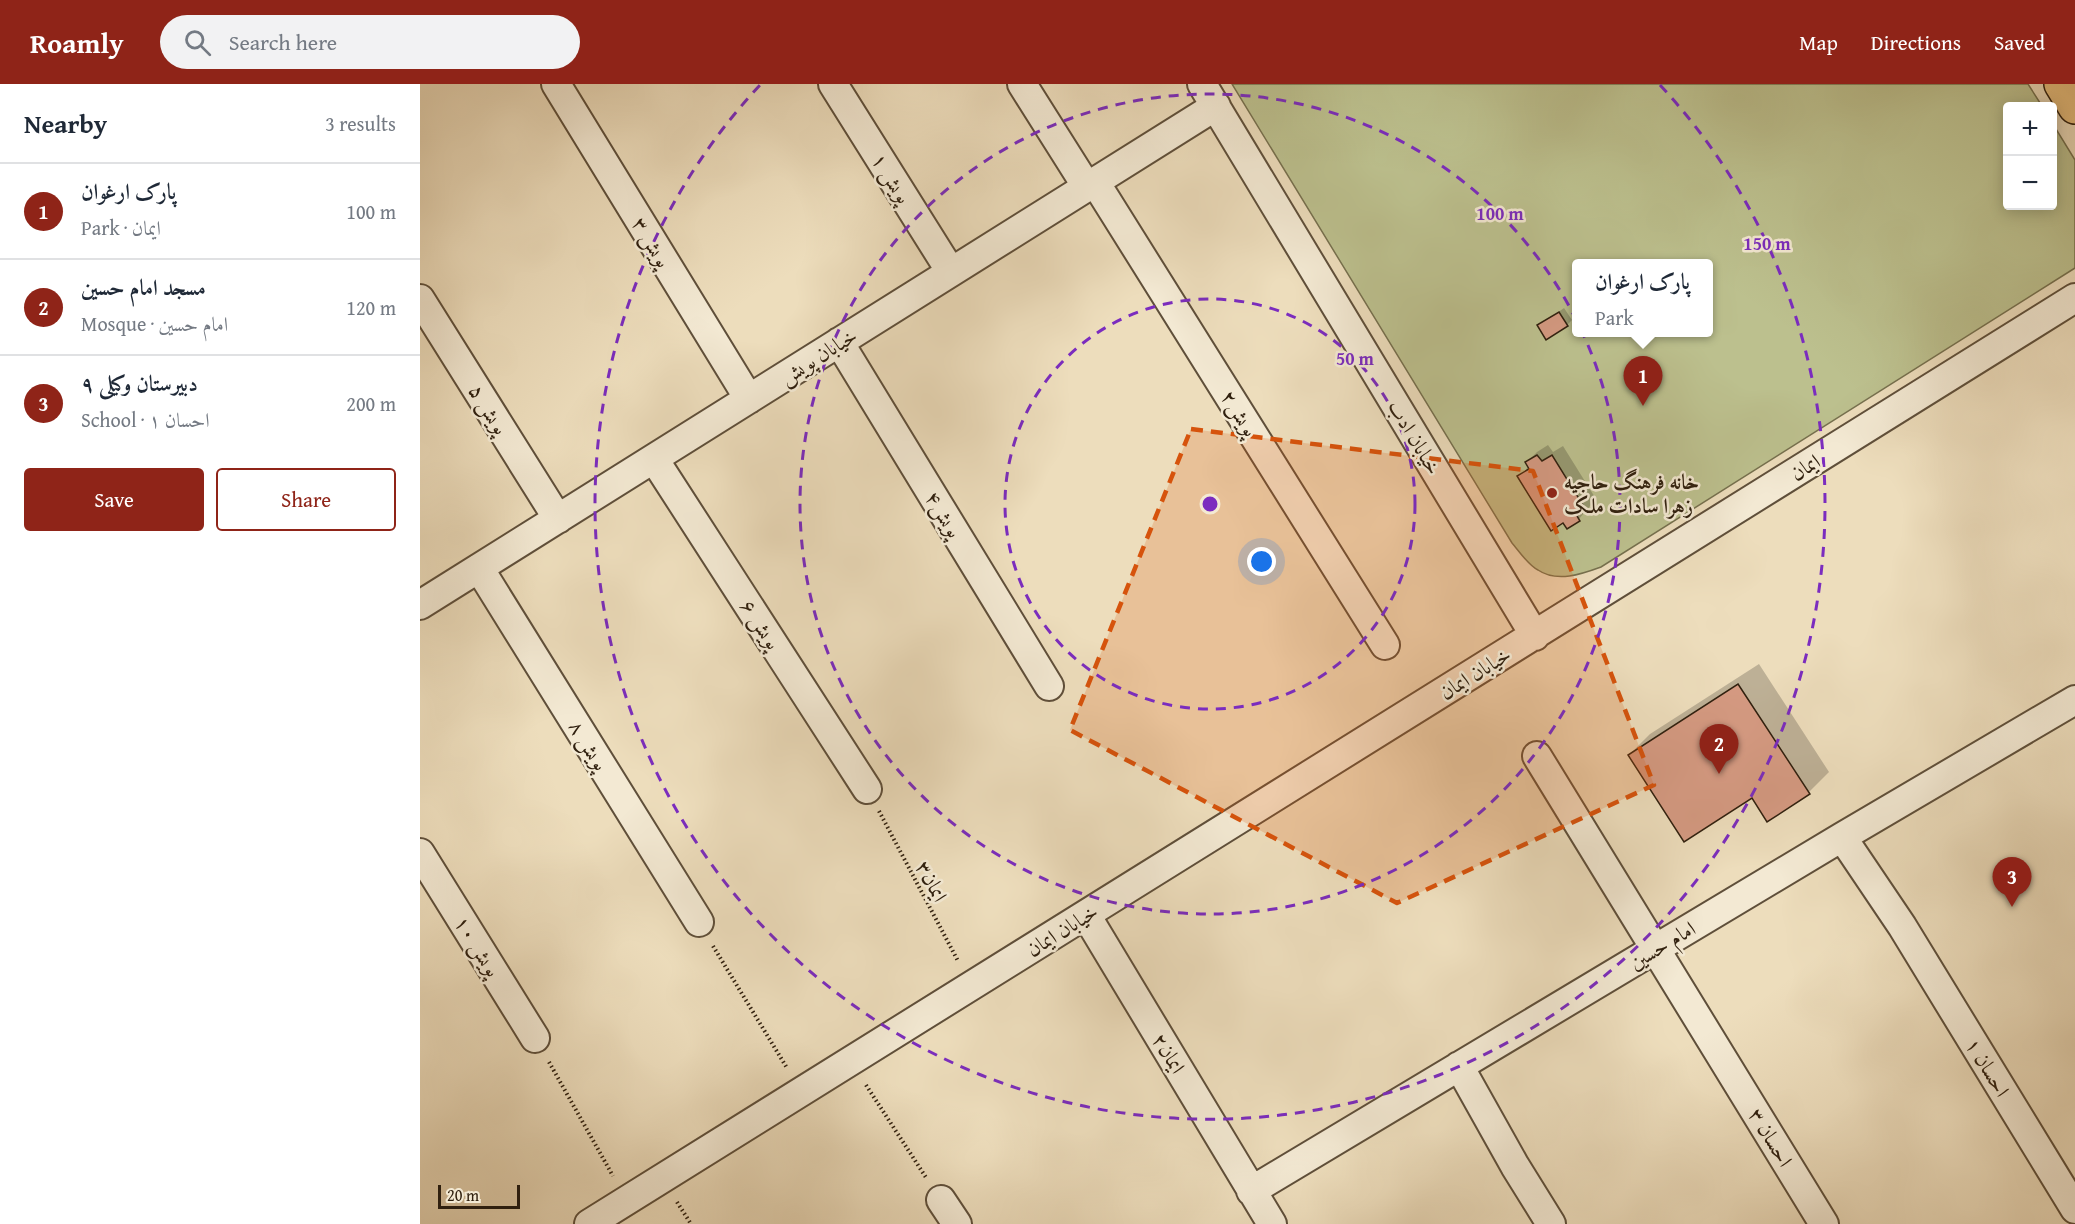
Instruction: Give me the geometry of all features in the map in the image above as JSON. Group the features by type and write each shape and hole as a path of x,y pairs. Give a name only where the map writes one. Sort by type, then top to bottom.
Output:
{"main road":[{"path":"2061,84 2075,107"}],"street":[{"name":"پویش ۳","path":"556,84 749,399"},
{"name":"پویش ۱","path":"833,84 951,272"},
{"name":"پویش۲","path":"1022,84 1091,185 1385,645"},
{"name":"خیابان پویش","path":"420,605 1091,185 1209,95"},
{"name":"خیابان ادب","path":"1209,95 1535,636"},
{"name":"پویش ۵","path":"420,298 558,519"},
{"name":"ایمان","path":"1535,636 2075,298"},
{"name":"پویش۴","path":"839,342 1050,686"},
{"name":"پویش ۶","path":"654,459 867,789"},
{"name":"پویش ۸","path":"479,568 699,922"},
{"name":"خیابان ایمان","path":"589,1224 1535,636"},
{"name":"امام حسین","path":"1251,1191 2075,700"},
{"name":"احسان ۳","path":"1537,756 1824,1224"},
{"name":"احسان ۱","path":"1842,837 1902,926 2075,1209"},
{"name":"پویش ۱۰","path":"420,853 535,1038"},
{"name":"ایمان۲","path":"1086,915 1272,1224"},
{"path":"1459,1066 1515,1166 1551,1224"},
{"path":"941,1200 957,1224"}],"path":[{"name":"ایمان۳","path":"867,789 971,987"},
{"path":"699,922 801,1092"},
{"path":"535,1038 627,1201"},
{"path":"850,1062 941,1200"}],"highlighted area":[{"path":"1191,429 1533,471 1654,785 1397,903 1070,730"}],"green space":[{"path":"1232,84 2028,84 2039,102 2003,102 2003,210 2057,210 2057,131 2075,160 2075,268 1601,567 1561,577 1545,574 1534,568 1512,543"}],"building":[{"path":"1559,312 1568,326 1546,340 1537,325"},
{"name":"خانه فرهنگ حاجیه زهرا سادات ملک","path":"1537,455 1542,461 1552,455 1586,510 1577,516 1580,521 1567,529 1563,523 1551,531 1517,476 1529,469 1525,462"},
{"path":"1738,684 1810,794 1767,822 1752,798 1684,842 1628,755"}],"place":[{"name":"پارک ارغوان","path":"1643,406"},
{"name":"خانه فرهنگ حاجیه زهرا سادات ملک","path":"1552,493"},
{"name":"مسجد امام حسین","path":"1719,774"},
{"name":"دبیرستان وکیلی ۹","path":"2012,907"}]}
